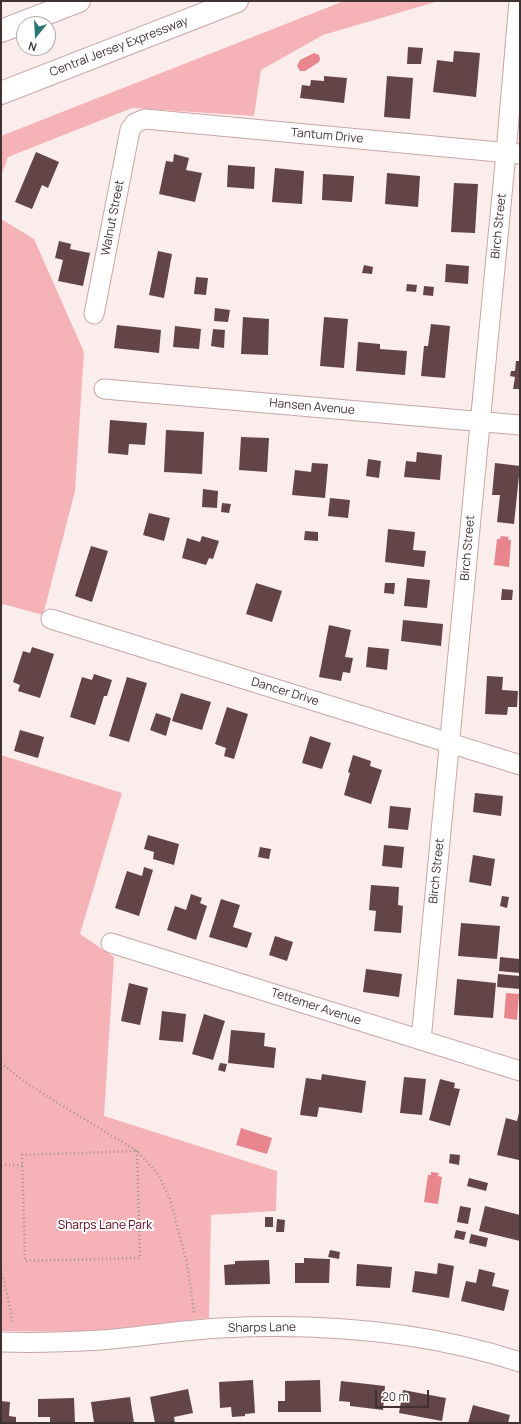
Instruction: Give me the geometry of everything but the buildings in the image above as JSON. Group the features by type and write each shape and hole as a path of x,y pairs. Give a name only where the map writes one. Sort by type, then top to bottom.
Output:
{"highway":[{"path":"1,31 79,1"},
{"name":"Central Jersey Expressway","path":"1,93 237,1"}],"street":[{"name":"Birch Street","path":"421,1040 480,421 513,154 515,56 519,1"},
{"name":"Tantum Drive","path":"135,123 145,119 168,120 513,154"},
{"name":"Walnut Street","path":"94,314 130,130 135,123"},
{"name":"Hansen Avenue","path":"104,389 520,425"},
{"name":"Dancer Drive","path":"51,619 520,765"},
{"name":"Tettemer Avenue","path":"111,943 520,1071"},
{"name":"Sharps Lane","path":"8,1342 100,1340 220,1328 279,1326 338,1328 397,1335 455,1345 520,1362"}],"path":[{"path":"1,1063 21,1079 48,1097 137,1151 158,1174 170,1199 187,1264 196,1331"},
{"path":"137,1151 140,1258 25,1261 22,1155 137,1151"},
{"path":"1,1165 22,1165"},
{"path":"1,1270 11,1311 8,1342"}],"green space":[{"path":"344,1 439,1 323,35 261,70 254,116 132,108 8,157 1,176 1,136"},
{"path":"1,219 34,239 84,352 75,491 43,615 3,604 1,611"},
{"name":"Sharps Lane Park","path":"1,755 122,793 80,934 114,957 104,1116 277,1171 276,1211 211,1215 209,1318 85,1332 1,1331"}],"shaded area":[{"path":"314,53 319,55 319,62 305,71 300,71 297,66 300,60"},
{"path":"501,536 509,537 508,540 511,540 509,567 494,565 497,539 500,539"},
{"path":"506,993 519,994 517,1020 504,1018"},
{"path":"241,1128 272,1138 267,1154 236,1145"},
{"path":"431,1172 439,1173 438,1176 442,1177 438,1204 424,1202 428,1175 431,1175"}]}
